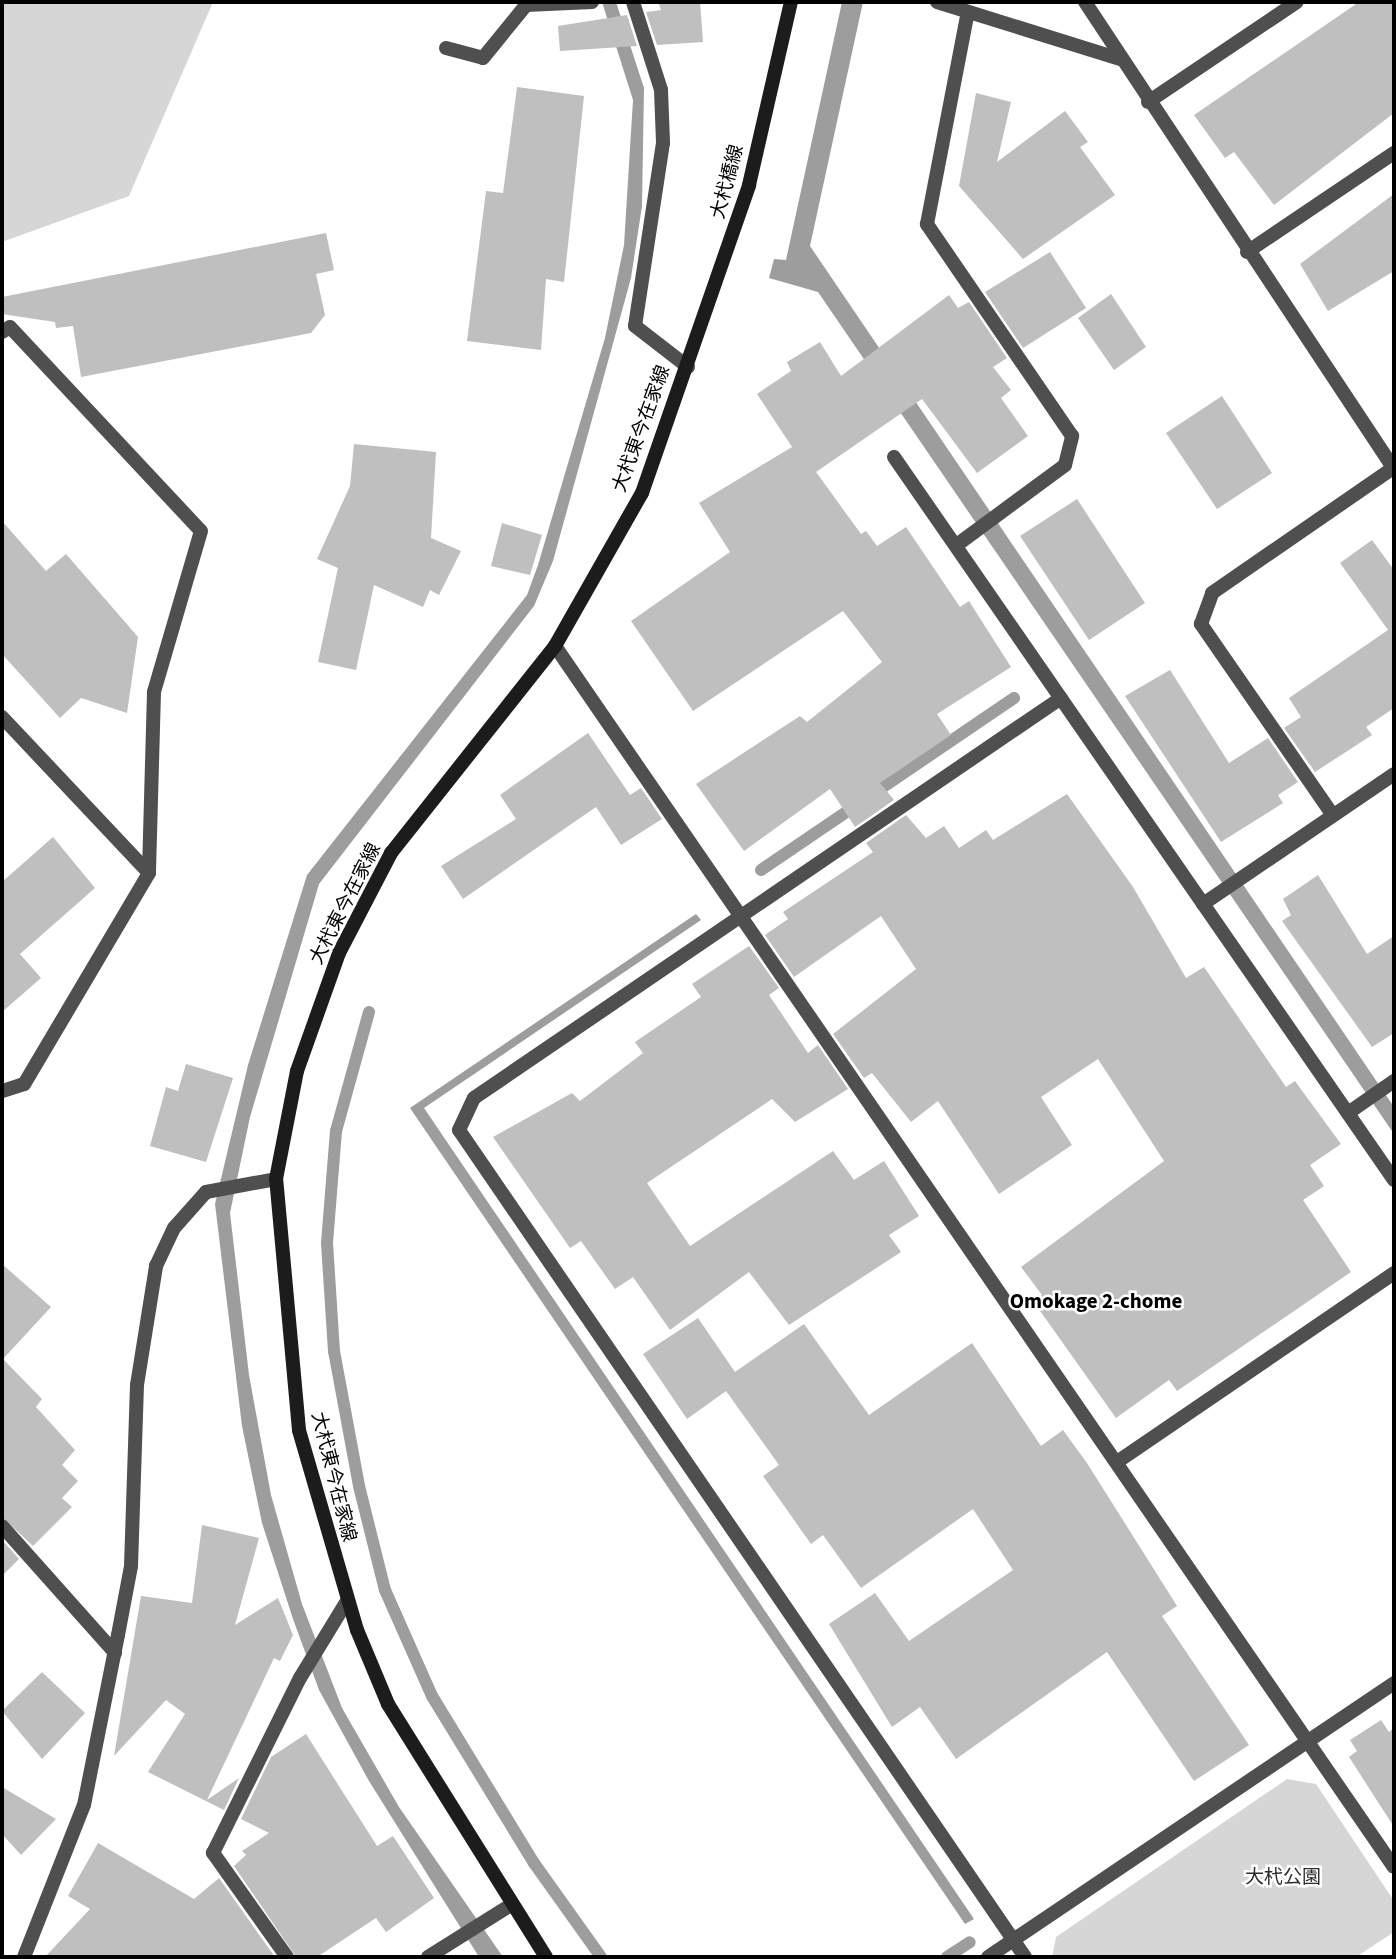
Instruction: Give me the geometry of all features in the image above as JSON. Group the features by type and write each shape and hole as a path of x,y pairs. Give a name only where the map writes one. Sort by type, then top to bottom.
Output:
{"street":[{"path":"446,48 483,58 526,5 592,2"},
{"name":"大杙東今在家線","path":"546,1957 511,1905 388,1704 347,1601 299,1430 276,1179 297,1071 339,953 391,853 555,646 642,493 688,367 635,326 663,144 661,90 633,2"},
{"name":"大杙橋線","path":"688,367 749,185 791,2"},
{"path":"937,2 1120,59"},
{"path":"1085,2 1247,252 1394,468 1212,593 1201,624 1332,814"},
{"path":"1148,102 1297,2"},
{"path":"958,544 1065,465 1072,436 927,224 968,12"},
{"path":"1247,252 1394,153"},
{"path":"2,332 10,327 201,531 154,692 149,873 24,1084 2,1091"},
{"path":"894,457 958,544 1061,698 1394,1180"},
{"path":"555,646 1311,1740 1394,1867"},
{"path":"1025,1957 459,1130 474,1098 1061,698"},
{"path":"2,717 149,873"},
{"path":"1203,904 1394,774"},
{"path":"1348,1113 1394,1081"},
{"path":"24,1957 84,1804 115,1653 131,1566 137,1385 156,1266 174,1228 206,1192 276,1179"},
{"path":"1117,1461 1394,1273"},
{"path":"2,1526 115,1653"},
{"path":"287,1957 213,1853 300,1678 347,1601"},
{"path":"988,1957 1394,1683"},
{"path":"428,1957 511,1905"}],"green space":[{"path":"2,2 213,2 129,196 2,242"},
{"name":"大杙公園","path":"1287,1779 1316,1784 1394,1901 1394,1932 1356,1957 1052,1957 1056,1937"}],"shaded area":[{"path":"602,2 616,2 644,88 642,206 631,278 553,561 534,606 319,884 250,1117 230,1213 249,1375 271,1495 302,1604 342,1708 399,1807 503,1957 479,1957 369,1781 319,1690 293,1619 262,1523 242,1426 215,1204 248,1065 307,875 527,595 538,565 605,338 624,245 633,100"},
{"path":"842,2 863,2 810,246 1394,1107 1394,1134 818,292 769,278 774,259 786,260"},
{"path":"696,914 701,920 424,1108 974,1919 965,1924 410,1108"}],"building":[{"path":"658,2 700,2 703,42 657,45 646,12 661,10"},
{"path":"1359,2 1394,2 1394,113 1274,205 1234,152 1225,158 1194,115"},
{"path":"627,15 637,46 560,51 558,26"},
{"path":"517,87 584,96 564,282 546,279 541,350 467,341 486,191 503,193"},
{"path":"976,93 1011,102 997,162 1065,111 1088,142 1080,147 1115,195 1023,259 959,186"},
{"path":"1394,194 1394,271 1328,311 1300,264"},
{"path":"326,233 334,270 316,274 325,315 311,333 81,377 73,326 56,328 55,322 2,314 2,297"},
{"path":"1050,252 1086,308 1023,348 985,292"},
{"path":"1111,294 1146,347 1114,370 1078,318"},
{"path":"949,295 958,308 969,302 1007,358 993,367 1011,390 1001,398 1028,436 977,473 922,399 816,472 861,534 866,531 877,546 906,527 960,607 969,601 1011,667 937,714 951,735 880,783 894,800 855,827 830,789 744,851 696,784 800,716 807,722 882,662 843,611 693,711 631,621 730,552 699,503 792,447 757,394 791,371 787,362 820,342 841,376"},
{"path":"1222,396 1272,473 1217,509 1166,433"},
{"path":"354,444 436,452 431,538 461,551 439,595 430,590 423,607 374,585 356,670 318,662 338,568 317,559 350,486"},
{"path":"1077,499 1145,603 1089,640 1020,536"},
{"path":"2,521 46,571 66,554 138,637 127,713 81,698 60,718 2,654"},
{"path":"502,523 542,535 530,575 491,566"},
{"path":"1372,540 1394,570 1394,708 1366,727 1372,735 1315,772 1284,728 1301,717 1289,698 1388,630 1340,563"},
{"path":"1170,670 1229,763 1268,738 1298,782 1278,795 1283,803 1221,842 1125,696"},
{"path":"588,733 630,795 641,788 662,819 621,845 596,807 463,899 441,866 516,819 500,795"},
{"path":"1067,794 1133,887 1186,978 1204,967 1286,1087 1295,1081 1341,1144 1310,1165 1324,1186 1303,1200 1351,1272 1177,1391 1169,1380 1116,1418 1033,1301 1042,1295 1021,1267 1164,1161 1098,1059 1041,1097 1072,1145 999,1194 938,1101 911,1122 872,1073 864,1078 833,1034 916,969 881,916 794,977 765,935 788,919 783,912 873,852 866,843 906,815 926,838 944,826 959,848 986,830 993,840"},
{"path":"53,837 95,888 20,954 41,978 2,1012 2,882"},
{"path":"1318,875 1367,954 1394,936 1394,1033 1372,1047 1282,921 1291,915 1283,899"},
{"path":"749,946 779,988 769,995 808,1053 818,1045 848,1089 795,1122 772,1099 647,1183 690,1246 833,1151 854,1180 884,1161 919,1216 889,1235 901,1252 789,1325 749,1272 670,1330 633,1277 615,1289 581,1241 570,1248 493,1137 572,1093 580,1101 643,1053 635,1042 701,997 692,984"},
{"path":"186,1064 233,1078 206,1162 150,1146 166,1087 178,1091"},
{"path":"2,1264 51,1307 3,1359 42,1399 36,1407 75,1450 62,1465 78,1481 62,1498 72,1507 33,1546 2,1517"},
{"path":"698,1318 735,1372 804,1324 869,1415 972,1343 1041,1446 1063,1430 1087,1463 1177,1606 1162,1616 1249,1745 1194,1781 1107,1652 956,1759 920,1707 892,1727 829,1624 875,1593 909,1641 1013,1570 973,1509 861,1588 823,1535 811,1544 763,1476 779,1465 726,1391 687,1419 643,1354"},
{"path":"202,1525 259,1538 235,1625 278,1598 293,1635 280,1661 274,1658 207,1800 239,1778 224,1810 148,1772 185,1714 166,1700 114,1756 141,1596 192,1603"},
{"path":"2,1540 19,1559 2,1576"},
{"path":"42,1672 85,1713 42,1759 2,1711"},
{"path":"1381,1720 1389,1732 1394,1728 1394,1827 1349,1757 1357,1751 1350,1740"},
{"path":"306,1734 377,1846 393,1836 434,1898 386,1932 376,1918 317,1957 296,1957 234,1866 246,1855 242,1851 269,1833 241,1819 271,1757"},
{"path":"2,1787 56,1819 21,1855 2,1834"},
{"path":"98,1843 194,1899 219,1878 275,1957 45,1957 90,1909 68,1896"}],"waterway":[{"path":"761,870 1014,698"},
{"path":"369,1012 336,1131 327,1243 334,1351 359,1486 385,1590 432,1696 534,1863 601,1957"},
{"path":"947,1957 970,1942"}],"district":[{"name":"Omokage 2-chome","path":"1096,1301"}]}
